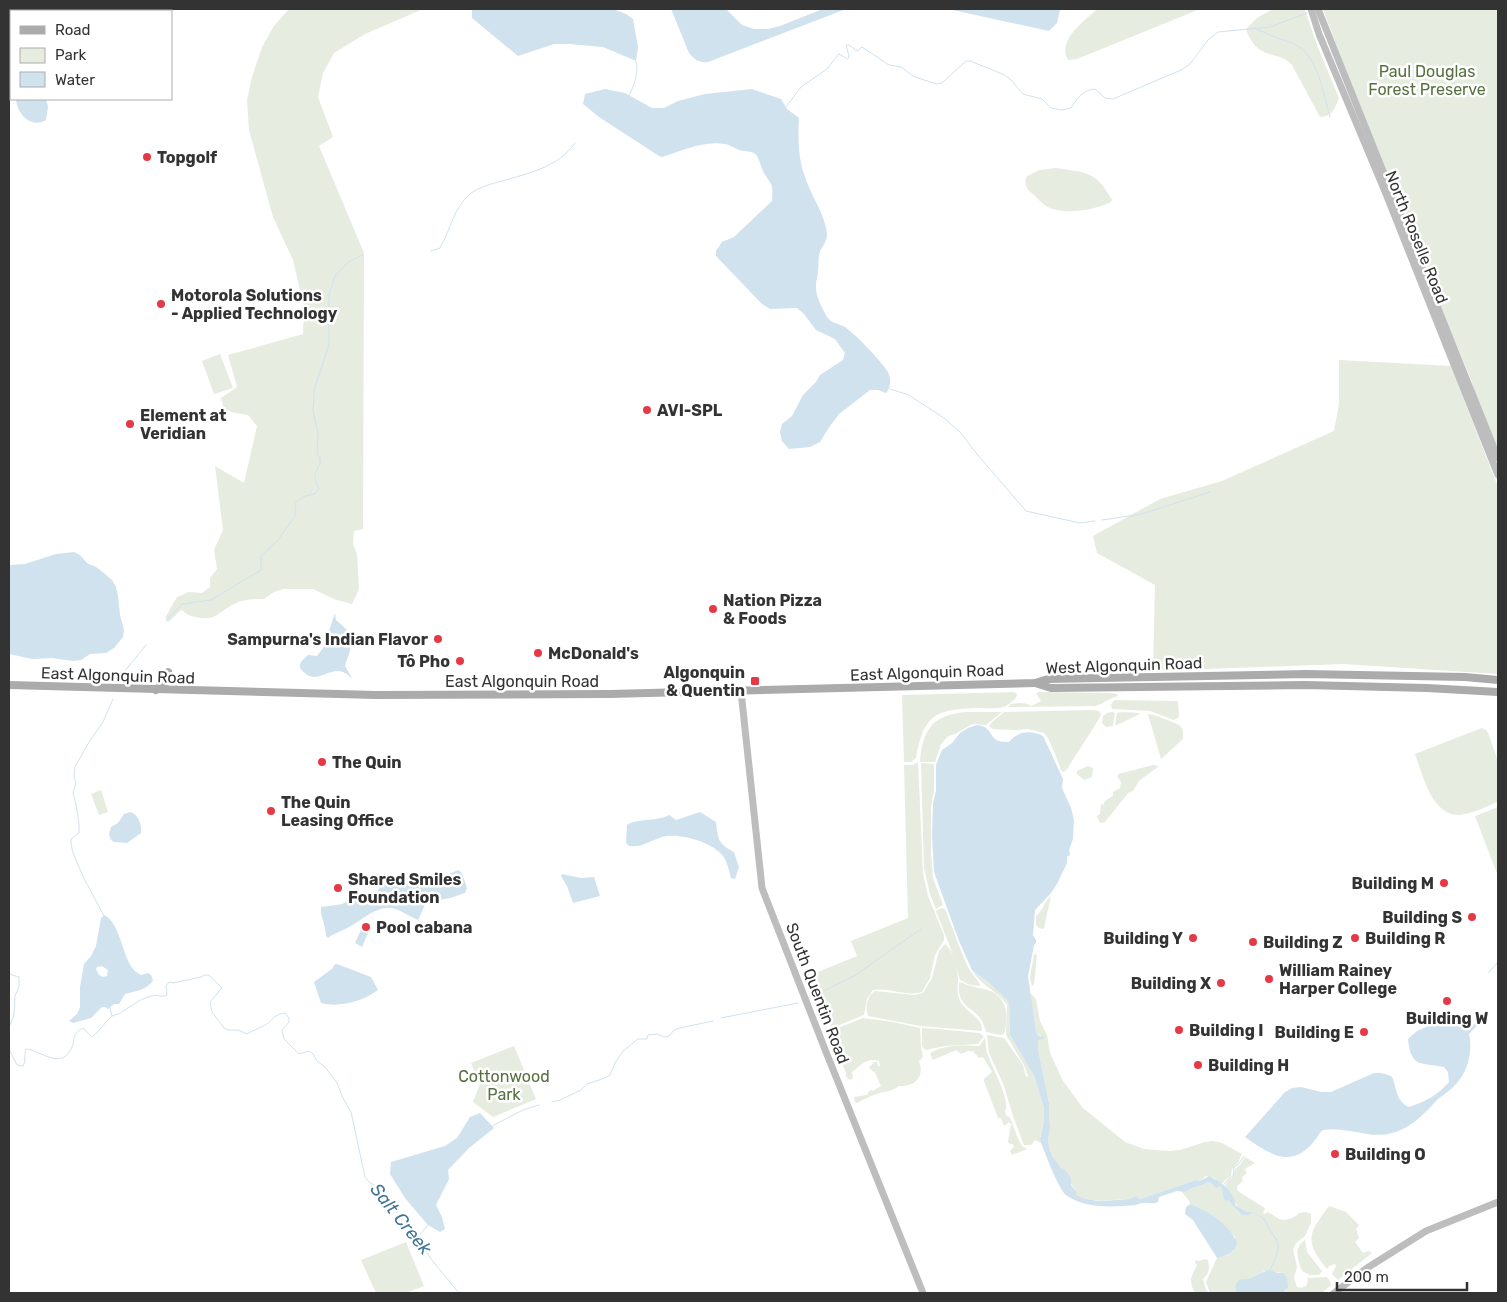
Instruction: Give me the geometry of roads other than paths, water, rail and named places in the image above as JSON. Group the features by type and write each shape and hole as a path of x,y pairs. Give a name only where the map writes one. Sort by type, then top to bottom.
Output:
{"main road":[{"name":"North Roselle Road","path":"1310,9 1318,34 1386,194 1498,475"},
{"name":"North Roselle Road","path":"1318,9 1498,458"},
{"path":"156,690 164,683 168,672"},
{"name":"West Algonquin Road","path":"1035,683 1048,679 1275,674 1457,676 1498,680"},
{"name":"East Algonquin Road","path":"9,685 376,695 610,694 1035,683"},
{"name":"West Algonquin Road","path":"1035,683 1051,688 1305,685 1498,692"},
{"name":"South Quentin Road","path":"741,690 762,888 923,1293"},
{"path":"1334,1293 1367,1268 1426,1231 1498,1202"}],"water":[{"path":"9,9 71,10 10,10 9,67"},
{"path":"472,9 613,9 633,19 638,47 636,61 603,47 569,44 554,44 518,56 472,18"},
{"path":"671,9 726,9 742,25 754,29 768,29 823,9 846,9 708,62 702,62 693,58 689,53"},
{"path":"948,9 1060,10 1057,23 1049,31"},
{"path":"605,89 625,93 652,108 664,108 678,101 705,94 752,89 781,99 787,109 799,118 799,146 802,167 826,226 827,234 819,256 816,285 818,297 827,317 853,334 885,367 890,380 890,386 886,393 870,390 839,414 820,442 810,447 789,449 782,441 780,432 782,424 792,416 803,395 820,375 843,360 845,353 835,339 816,330 797,308 770,309 762,304 716,256 716,251 722,242 734,237 772,201 772,186 758,158 751,152 739,150 727,144 717,143 685,149 662,157 659,156 599,117 583,104 585,94"},
{"path":"16,100 46,100 48,107 46,120 35,123 26,119 17,105"},
{"path":"74,552 112,580 118,596 124,630 123,637 114,648 106,653 90,654 81,660 32,659 9,654 9,565 25,564 56,554"},
{"path":"335,613 336,620 349,632 351,644 345,666 353,680 345,673 339,671 313,677 307,675 300,668 303,659 308,655 317,656 330,639 329,631"},
{"path":"977,725 983,726 994,738 1002,742 1009,742 1020,734 1029,732 1043,736 1063,779 1062,788 1074,820 1073,839 1067,863 1051,893 1035,910 1033,935 1036,943 1028,976 1036,1031 1038,1036 1044,1037 1038,1040 1038,1049 1049,1103 1050,1128 1048,1142 1052,1156 1071,1178 1071,1185 1076,1191 1076,1195 1082,1198 1110,1201 1130,1199 1135,1196 1140,1199 1196,1180 1200,1181 1209,1176 1222,1184 1230,1192 1235,1200 1235,1205 1246,1212 1252,1212 1259,1216 1252,1213 1242,1215 1228,1200 1224,1199 1221,1186 1216,1188 1208,1182 1184,1192 1177,1191 1159,1197 1156,1203 1136,1205 1091,1205 1073,1200 1063,1192 1040,1139 1044,1121 1044,1108 1034,1076 1010,1035 1009,1002 972,970 959,941 934,872 932,835 936,765 942,750 952,743 960,733"},
{"path":"130,812 139,820 141,833 127,843 114,842 109,834 111,827 118,823 124,814"},
{"path":"700,812 716,822 720,840 734,852 739,867 735,879 731,878 726,861 718,851 695,839 669,836 638,846 629,846 626,843 627,825 631,823 658,819 669,815 676,820"},
{"path":"458,870 462,873 467,888 465,893 425,905 418,920 396,909 388,908 372,912 328,938 326,936 321,907 342,904 362,895 372,896 378,890 384,876 413,874 428,881 440,880"},
{"path":"562,874 581,878 594,877 600,896 573,903 561,876"},
{"path":"104,915 111,920 134,971 141,975 148,973 153,980 145,988 125,994 119,1004 114,1004 108,1009 102,1007 91,1018 73,1023 69,1021 77,1014 80,1007 80,987 84,964 96,946 101,918","holes":["102,966 108,970 107,976 103,977 99,975 96,969"]},
{"path":"361,930 368,933 362,947 355,943"},
{"path":"337,964 371,977 378,990 365,997 343,1004 321,1003 314,982"},
{"path":"1446,1017 1453,1018 1468,1030 1482,1017 1483,1019 1469,1034 1470,1054 1460,1079 1422,1116 1410,1125 1396,1132 1380,1135 1331,1129 1323,1130 1311,1145 1302,1152 1286,1157 1269,1152 1245,1137 1285,1092 1292,1088 1301,1087 1321,1092 1331,1092 1374,1073 1381,1073 1392,1077 1399,1098 1409,1107 1431,1098 1449,1082 1448,1072 1444,1067 1423,1064 1415,1060 1409,1049 1408,1039 1417,1031"},
{"path":"480,1113 494,1128 469,1148 448,1170 449,1179 436,1205 445,1229 440,1232 428,1225 405,1198 390,1174 391,1162 445,1146 457,1138 470,1117"},
{"path":"1190,1204 1218,1219 1229,1230 1237,1243 1232,1252 1217,1258 1193,1220 1185,1214 1186,1207"},
{"path":"1270,1270 1284,1273 1287,1278 1288,1288 1285,1289 1284,1293 1236,1293 1235,1286 1239,1280 1249,1279"}],"waterway":[{"path":"786,107 801,87 827,69 839,54 848,59 846,45 849,45 857,51 862,47 889,65 901,67 913,76 937,84 942,83 966,61 970,61 1005,75 1023,94 1042,99 1051,108 1062,110 1071,108 1081,95 1087,91 1095,89 1105,98 1113,99 1181,70 1190,64 1208,40 1218,32 1270,27 1307,13"},
{"path":"1257,29 1304,50 1319,77 1330,117"},
{"path":"629,96 636,74 636,61"},
{"path":"431,251 440,248 456,212 470,194 485,186 543,168 560,158 575,143"},
{"path":"166,621 182,604 211,600 261,570 261,556 278,540 295,516 296,502 305,496 315,494 319,489 315,479 320,458 317,454 318,434 313,410 314,390 329,345 329,294 335,276 348,262 362,255"},
{"path":"890,389 909,395 944,418 960,432 1026,511 1080,523 1095,521"},
{"path":"1102,520 1142,514 1210,492"},
{"path":"124,672 146,645"},
{"path":"104,916 78,866 71,839 79,833 73,794 76,782 74,777 75,767 103,722 113,699"},
{"path":"815,995 854,976 921,929"},
{"path":"1488,973 1498,962"},
{"name":"Salt Creek","path":"9,974 19,977 14,1015 9,1027"},
{"name":"Salt Creek","path":"9,1049 17,1065 23,1066 26,1049 55,1059 66,1056 70,1051 76,1033 83,1028 92,1037 111,1017 140,1000 167,995 166,986 169,982 173,983 205,975 209,975 222,988 210,1002 212,1012 224,1028 228,1030 238,1030 247,1034 285,1013 289,1018 289,1022 282,1030 284,1039 299,1054 309,1051 313,1054 337,1083 351,1112 365,1177 369,1182 380,1188 405,1225 418,1238 431,1259 459,1293"},
{"path":"721,1018 798,1003"},
{"path":"110,1008 112,1016"},
{"path":"552,1102 560,1100 581,1090 587,1084 610,1075 623,1051 638,1039 647,1039 648,1035 657,1034 664,1037 669,1036 674,1030 713,1021"},
{"path":"492,1126 523,1110 539,1105"},
{"path":"1223,1186 1233,1176 1234,1167 1238,1165 1244,1156"},
{"path":"1260,1216 1265,1220 1278,1243 1278,1251 1270,1271"},
{"path":"418,1237 428,1225"}],"place":[{"name":"Topgolf","path":"147,157"},
{"name":"Motorola Solutions - Applied Technology","path":"161,304"},
{"name":"AVI-SPL","path":"647,410"},
{"name":"Element at Veridian","path":"130,424"},
{"name":"Nation Pizza & Foods","path":"713,609"},
{"name":"Sampurna's Indian Flavor","path":"438,639"},
{"name":"McDonald's","path":"538,653"},
{"name":"Tô Pho","path":"460,661"},
{"name":"Algonquin & Quentin","path":"755,681"},
{"name":"The Quin","path":"322,762"},
{"name":"The Quin Leasing Office","path":"271,811"},
{"name":"Building M","path":"1444,883"},
{"name":"Shared Smiles Foundation","path":"338,888"},
{"name":"Building S","path":"1472,917"},
{"name":"Pool cabana","path":"366,927"},
{"name":"Building Y","path":"1193,938"},
{"name":"Building R","path":"1355,938"},
{"name":"Building Z","path":"1253,942"},
{"name":"William Rainey Harper College","path":"1269,979"},
{"name":"Building X","path":"1221,983"},
{"name":"Building W","path":"1447,1001"},
{"name":"Building I","path":"1179,1030"},
{"name":"Building E","path":"1364,1032"},
{"name":"Building H","path":"1198,1065"},
{"name":"Building O","path":"1335,1154"}],"park label":[{"name":"Paul Douglas Forest Preserve","path":"1427,80"},
{"name":"Cottonwood Park","path":"504,1085"}]}
